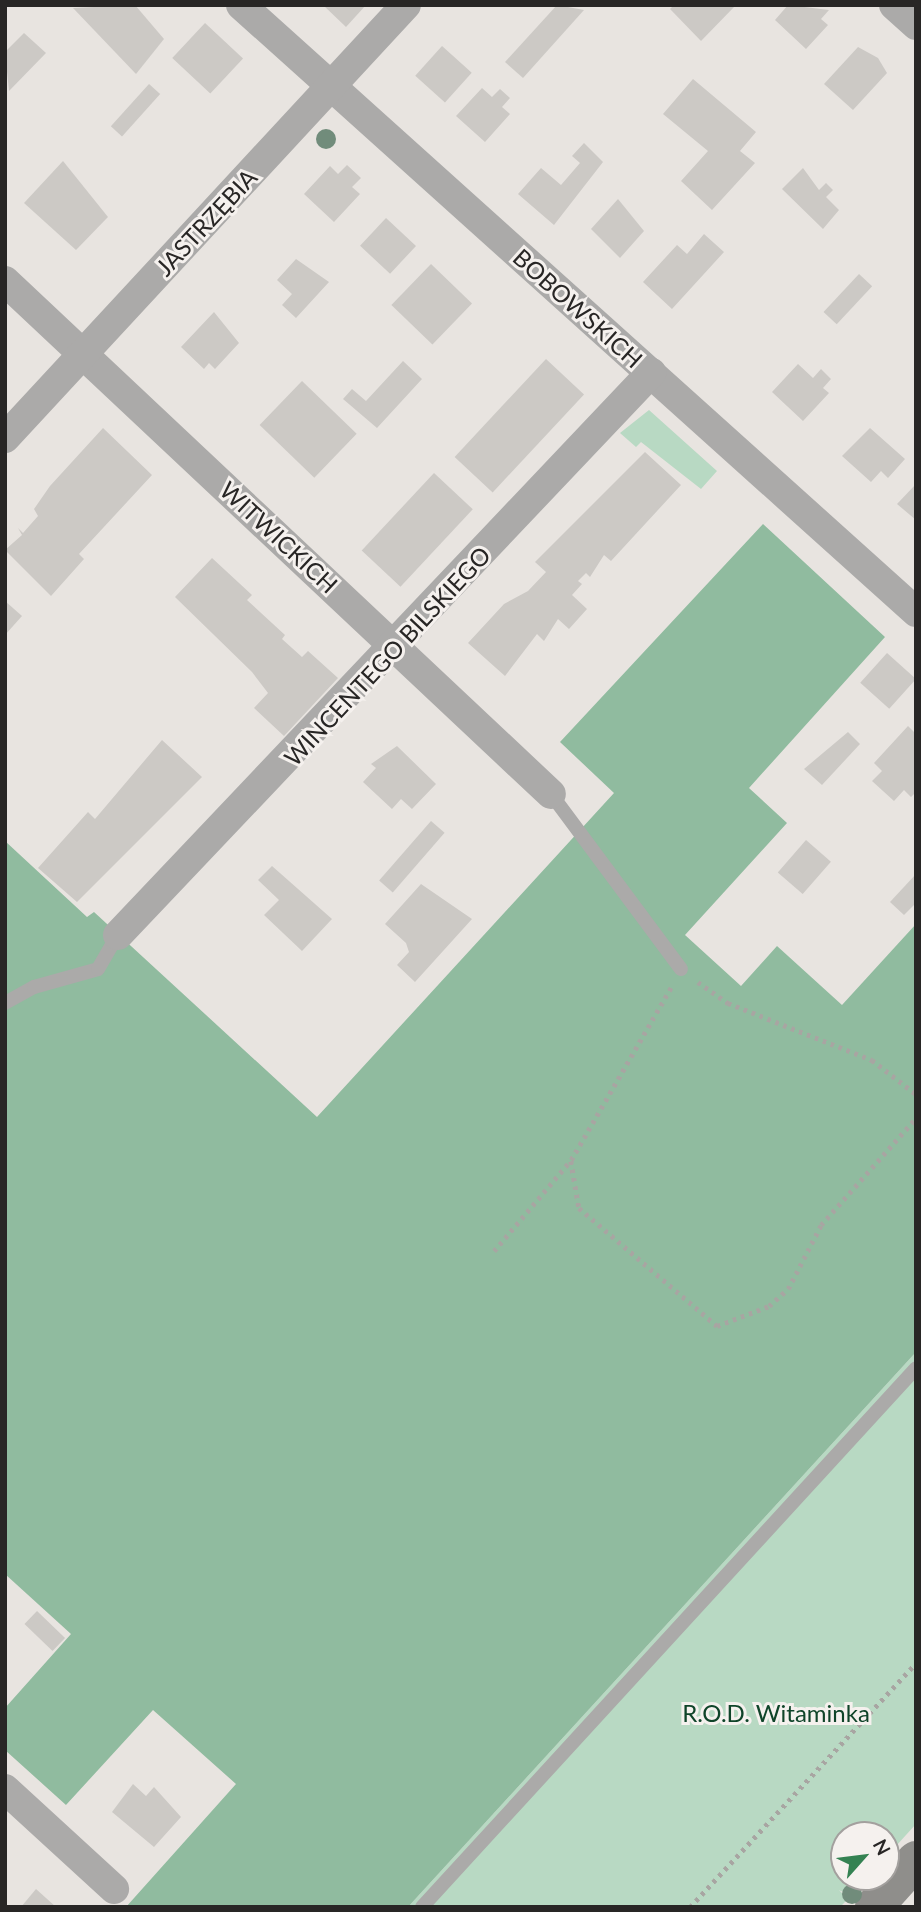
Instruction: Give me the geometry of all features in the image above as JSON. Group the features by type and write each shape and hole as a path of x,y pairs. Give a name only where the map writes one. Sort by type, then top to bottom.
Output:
{"street":[{"name":"BOBOWSKICH","path":"241,5 916,612"},
{"name":"JASTRZĘBIA","path":"5,438 406,5"},
{"path":"894,5 916,25"},
{"name":"WITWICKICH","path":"5,281 551,794"},
{"name":"WINCENTEGO BILSKIEGO","path":"118,935 397,648 650,373"},
{"path":"5,1789 114,1889"},
{"path":"873,1907 916,1860"}],"lane":[{"path":"551,794 681,969"},
{"path":"5,1003 34,987 98,969 118,935"},
{"path":"422,1907 916,1368"}],"path":[{"path":"494,1251 571,1160 681,969 728,1003 872,1060 916,1094"},
{"path":"571,1160 579,1208 717,1326 769,1306 788,1289 821,1225 916,1118"},
{"path":"690,1907 916,1663"}],"green space":[{"path":"649,410 717,471 701,489 641,442 636,447 620,433"},
{"path":"763,524 885,637 749,788 787,823 685,935 741,986 777,946 842,1005 916,924 916,1352 408,1907 126,1907 236,1784 153,1710 66,1805 5,1750 5,1708 71,1634 5,1574 5,841 87,917 94,912 317,1117 614,793 560,742"},
{"name":"R.O.D. Witaminka","path":"916,1352 916,1824 900,1842 900,1821 830,1821 830,1891 840,1891 848,1899 840,1907 408,1907"},
{"name":"R.O.D. Witaminka","path":"841,1891 855,1891 851,1896"}],"building":[{"path":"135,5 164,39 136,74 73,8"},
{"path":"323,5 366,5 346,27"},
{"path":"557,5 584,10 523,78 505,62"},
{"path":"674,5 736,5 701,41 670,9"},
{"path":"788,5 829,10 821,19 828,25 806,49 775,20"},
{"path":"205,23 243,58 210,94 172,58"},
{"path":"24,33 46,53 9,91 5,52"},
{"path":"442,46 472,73 445,102 415,76"},
{"path":"858,47 878,58 887,73 853,110 824,84"},
{"path":"693,79 756,132 740,151 755,163 712,210 681,181 708,151 663,114"},
{"path":"149,84 160,94 122,136 111,126"},
{"path":"482,88 492,97 500,89 510,98 502,107 510,114 485,142 456,116"},
{"path":"584,143 603,162 554,225 518,194 541,168 561,185 580,163 572,156"},
{"path":"63,161 108,217 76,250 24,203"},
{"path":"347,165 361,178 352,187 360,194 334,222 304,194 330,166 338,174"},
{"path":"803,168 819,190 826,183 833,190 826,197 839,210 823,229 782,189"},
{"path":"618,199 644,231 620,258 591,229"},
{"path":"386,218 416,246 390,274 360,246"},
{"path":"704,234 724,252 672,309 643,282 677,245 687,254"},
{"path":"296,259 329,282 296,318 282,305 292,294 277,280"},
{"path":"431,264 472,304 432,345 391,305"},
{"path":"859,274 872,286 837,324 824,312"},
{"path":"214,312 239,343 215,369 209,363 204,369 181,347"},
{"path":"546,359 584,394 493,492 455,457"},
{"path":"403,361 422,379 377,428 343,399 352,389 366,401"},
{"path":"798,364 813,378 821,369 831,379 823,388 829,393 803,421 772,392"},
{"path":"302,381 357,434 314,478 260,425"},
{"path":"103,428 152,475 79,554 84,559 51,596 5,550 22,535 18,528 23,533 38,516 34,509 50,486"},
{"path":"870,428 905,459 888,478 881,471 871,482 842,456"},
{"path":"645,452 681,485 611,561 604,555 590,577 586,573 578,581 582,584 572,595 587,609 569,629 558,619 544,641 537,634 505,676 468,643 504,604 528,591 546,572 535,562"},
{"path":"434,473 473,509 400,587 362,551"},
{"path":"916,484 916,520 897,504"},
{"path":"212,558 252,595 247,600 285,635 282,639 302,657 308,651 338,678 284,736 254,708 268,693 252,672 175,597"},
{"path":"5,601 22,616 5,635"},
{"path":"887,653 916,679 889,709 860,683"},
{"path":"908,726 916,734 916,792 911,797 904,790 894,801 872,781 882,771 874,763"},
{"path":"848,732 860,744 822,785 804,769"},
{"path":"162,740 202,777 77,902 38,868 88,812 95,819"},
{"path":"397,746 436,784 412,809 401,799 392,809 363,782 376,768 371,764"},
{"path":"431,821 445,833 393,892 379,881"},
{"path":"806,840 831,862 803,894 778,872"},
{"path":"272,866 332,919 302,951 264,915 279,900 258,880"},
{"path":"916,874 916,903 904,915 890,902"},
{"path":"421,884 472,919 415,982 397,965 409,952 406,943 385,924"},
{"path":"37,1611 65,1638 53,1651 24,1624"},
{"path":"133,1784 146,1796 154,1787 181,1817 154,1847 112,1812"},
{"path":"36,1889 56,1907 21,1907"}]}
